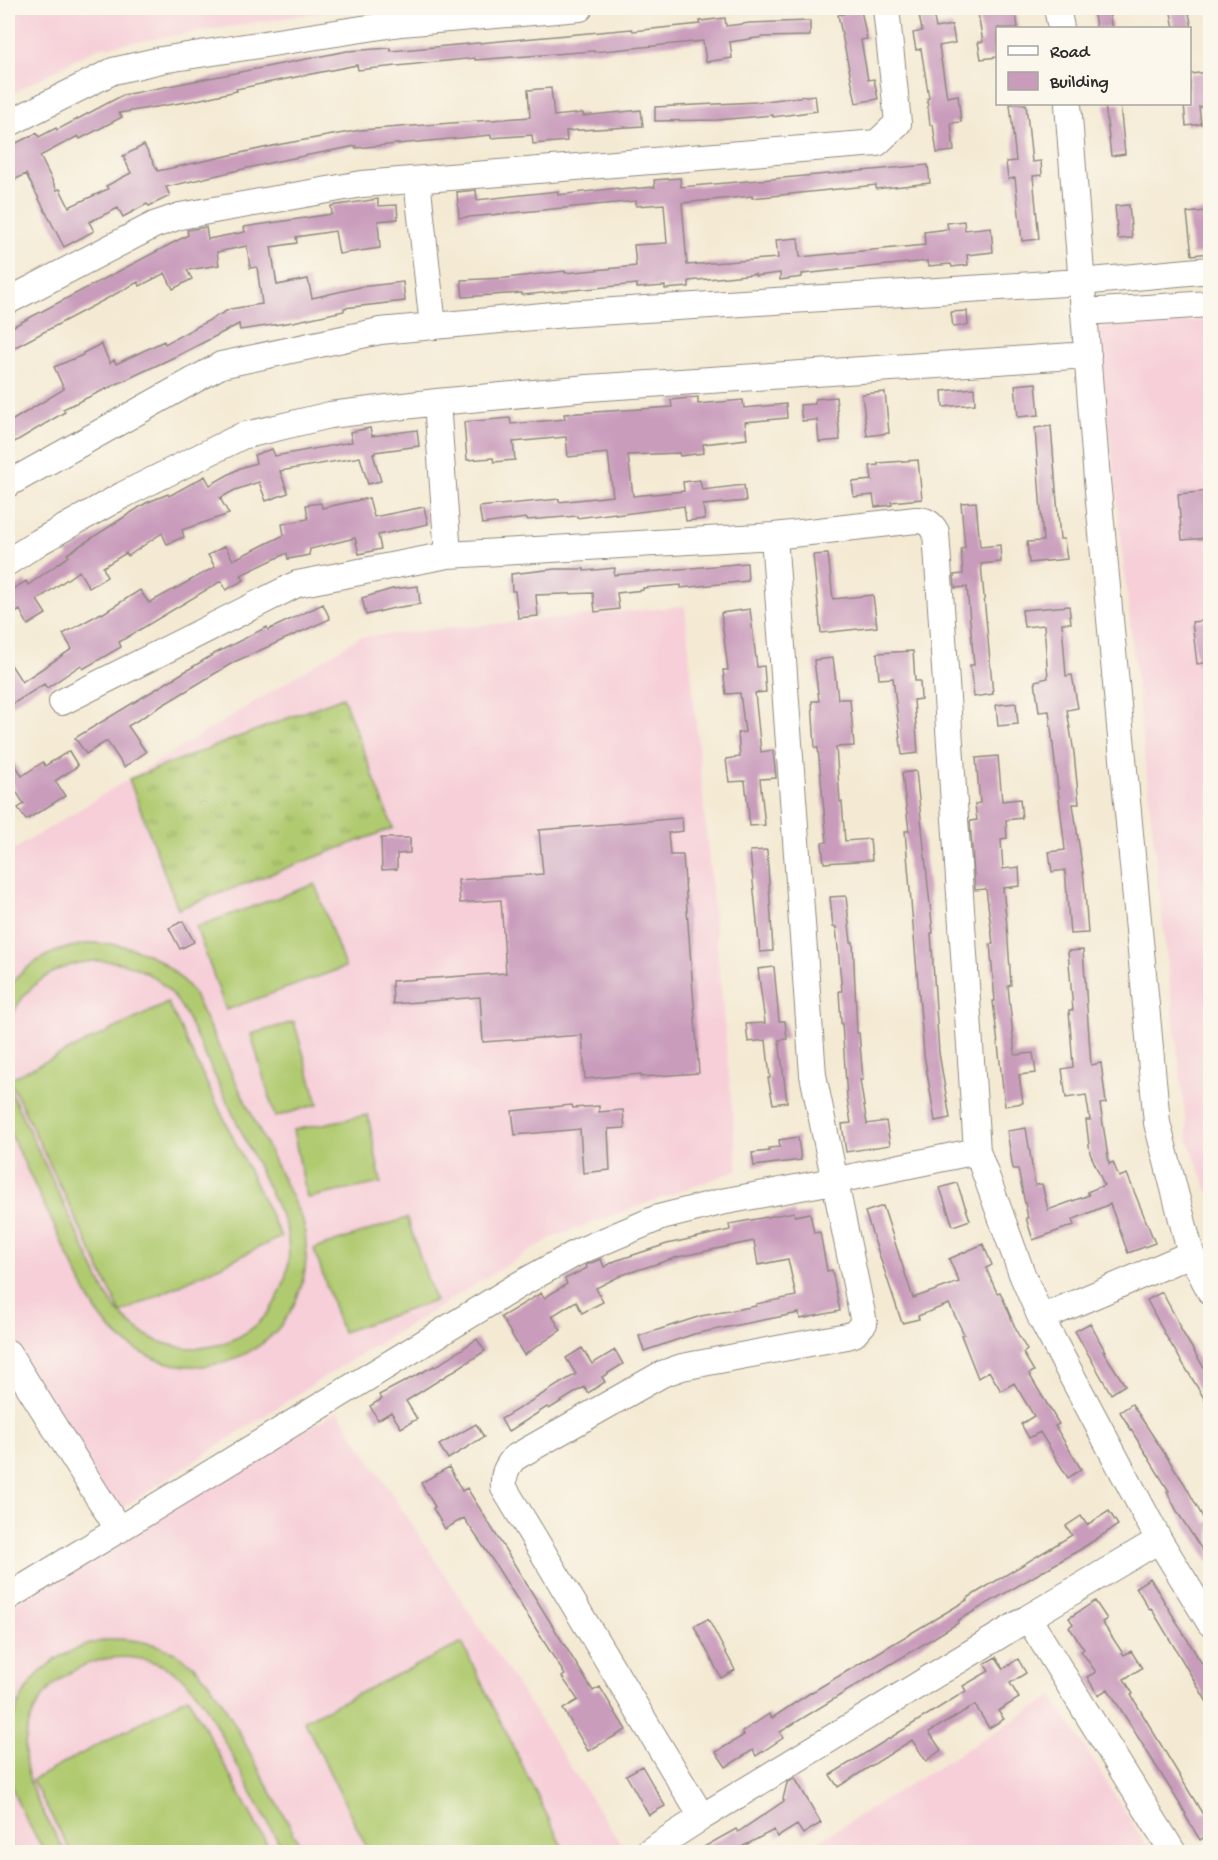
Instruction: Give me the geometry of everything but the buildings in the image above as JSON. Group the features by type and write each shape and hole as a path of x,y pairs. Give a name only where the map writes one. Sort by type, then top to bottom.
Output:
{"street":[{"path":"8,124 113,71 162,60 401,23 580,8"},
{"path":"8,301 154,225 180,216 362,184 877,143 898,123 886,8"},
{"path":"1057,8 1061,27"},
{"path":"1068,105 1098,492 1157,1123 1191,1254 1210,1291"},
{"path":"417,180 433,326"},
{"path":"8,484 221,365 380,332 565,315 1081,282 1210,270"},
{"path":"1084,312 1210,304"},
{"path":"8,562 123,495 242,436 330,415 588,388 1088,355"},
{"path":"437,402 448,555"},
{"path":"62,702 297,584 448,555 774,536 923,520 932,524 936,532 976,1151 1041,1318 1159,1540 1210,1623"},
{"path":"702,1817 504,1488 503,1476 507,1466 514,1458 662,1374 682,1367 847,1336 858,1330 864,1323 813,1075 774,536"},
{"path":"8,1598 561,1260 610,1237 658,1218 721,1202 976,1151"},
{"path":"1041,1318 1191,1254"},
{"path":"8,1353 119,1530"},
{"path":"648,1852 1159,1540"},
{"path":"1028,1618 1173,1852"}],"shaded area":[{"path":"8,8 346,8 97,48 8,96"},
{"path":"1210,320 1210,1196 1188,1140 1098,328"},
{"path":"685,606 738,1170 551,1238 318,1381 116,1512 8,1333 8,853 360,637"},
{"path":"338,1411 626,1852 8,1852 8,1608 129,1533"},
{"path":"1053,1696 1150,1852 800,1852"}],"green space":[{"path":"343,697 393,828 178,909 129,779"},
{"path":"315,884 345,967 226,1010 196,927"},
{"path":"95,943 124,946 150,955 172,970 192,991 303,1221 305,1269 292,1309 267,1340 234,1359 196,1366 157,1360 121,1338 90,1301 8,1129 8,1086 106,1294 132,1325 163,1343 196,1348 228,1342 255,1325 276,1300 288,1266 286,1226 186,1015 165,987 136,968 114,962 92,961 70,965 50,974 32,988 18,1005 8,1026 8,988 16,978 46,956 70,947"},
{"path":"168,1003 281,1237 121,1313 9,1079"},
{"path":"294,1022 318,1104 275,1117 251,1034"},
{"path":"368,1115 381,1183 307,1198 293,1130"},
{"path":"407,1218 435,1301 342,1332 314,1249"},
{"path":"112,1639 141,1641 164,1648 183,1658 199,1671 225,1706 304,1852 284,1852 209,1712 187,1682 163,1666 137,1658 110,1658 84,1666 60,1679 42,1699 29,1723 25,1752 29,1779 33,1792 65,1852 45,1852 22,1811 12,1786 8,1749 15,1713 32,1681 45,1668 72,1650"},
{"path":"462,1643 565,1852 369,1852 304,1720"},
{"path":"188,1697 271,1852 71,1852 32,1780"}]}
